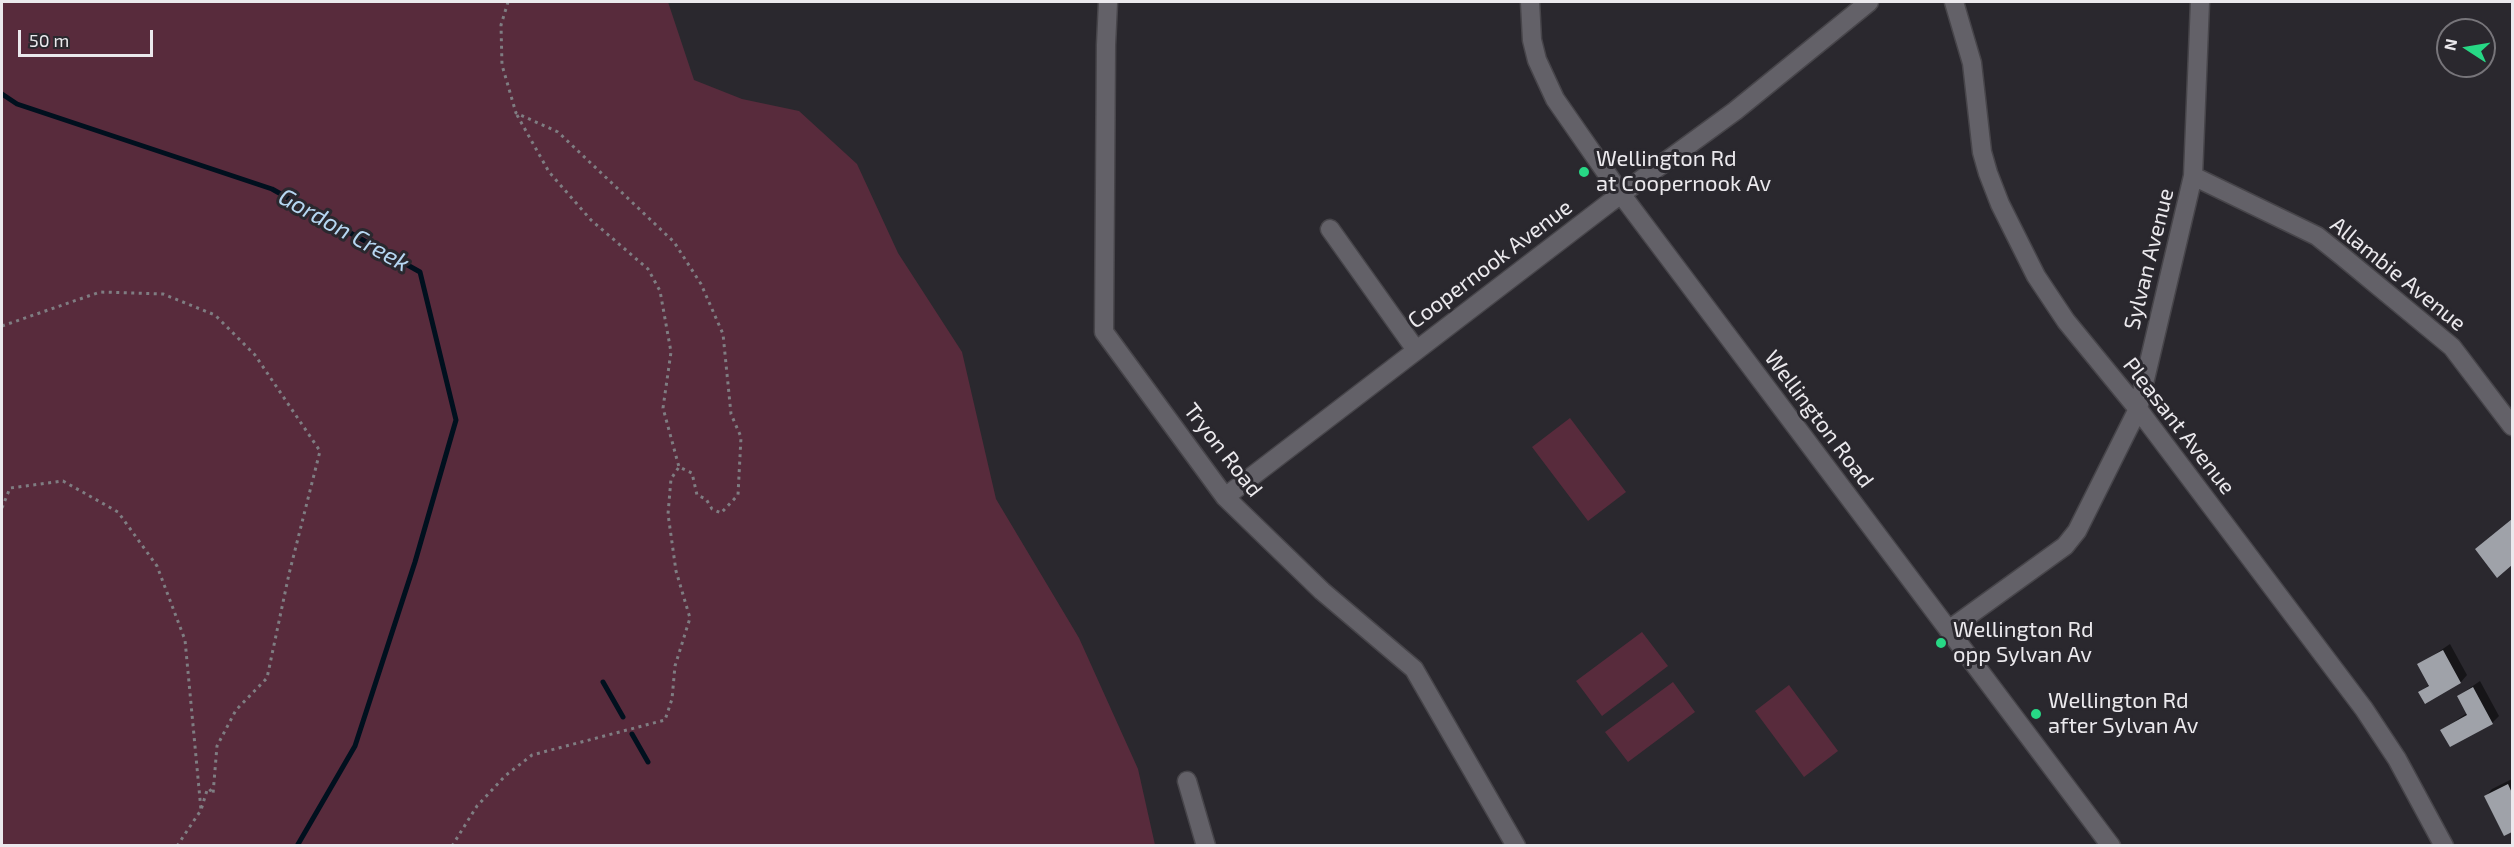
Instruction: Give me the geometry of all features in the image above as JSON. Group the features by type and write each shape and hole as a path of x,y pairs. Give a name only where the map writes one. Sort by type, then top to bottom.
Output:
{"street":[{"name":"Tryon Road","path":"1108,2 1104,332 1225,497 1322,591 1414,669 1516,846"},
{"name":"Wellington Road","path":"1530,2 1532,40 1544,80 1555,99 1621,194 2111,846"},
{"name":"Coopernook Avenue","path":"1225,497 1621,194 1735,111 1869,2"},
{"name":"Pleasant Avenue","path":"1954,2 1972,63 1982,152 2000,204 2036,276 2066,321 2138,409 2364,709 2397,759 2444,846"},
{"name":"Sylvan Avenue","path":"1950,629 2065,546 2077,531 2138,409 2193,176 2200,2"},
{"name":"Allambie Avenue","path":"2193,176 2317,236 2452,347 2512,426"},
{"path":"1330,229 1416,350"},
{"path":"1187,781 1206,846"}],"path":[{"path":"508,2 501,25 502,65 516,113 549,172 591,220 648,269 660,291 671,352 663,408 679,467"},
{"path":"516,113 558,132 675,242 701,284 723,334 730,414 741,437 738,495 721,513 712,509 706,499 698,495 692,473 679,467"},
{"path":"2,326 100,292 163,294 215,315 255,355 320,451 288,574 267,678 236,710 217,746 213,794 208,787 201,810 177,846"},
{"path":"453,846 477,806 505,776 532,755 665,720 672,699 675,666 690,618 676,571 668,514 670,478 679,467"},
{"path":"2,508 10,488 63,482 118,512 157,566 185,640 201,810"}],"shaded area":[{"path":"2,2 668,2 694,80 742,99 799,111 857,164 898,253 962,352 996,499 1079,638 1138,769 1155,845 2,845"},
{"path":"1570,418 1626,492 1588,521 1532,447"},
{"path":"1642,632 1668,666 1602,716 1576,681"},
{"path":"1673,682 1695,712 1628,762 1605,732"},
{"path":"1789,685 1838,751 1804,777 1755,711"}],"building":[{"path":"2512,519 2512,565 2497,578 2475,549"},
{"path":"2443,650 2461,683 2425,704 2418,692 2429,686 2417,664"},
{"path":"2473,687 2493,724 2450,747 2440,730 2467,715 2457,696"},
{"path":"2508,784 2512,793 2512,832 2504,836 2484,796"}],"waterway":[{"name":"Gordon Creek","path":"2,94 17,104 272,189 420,272 456,420 415,562 355,746 297,846"},
{"path":"603,682 623,717"},
{"path":"632,734 648,762"}],"place":[{"name":"Wellington Rd at Coopernook Av","path":"1584,172"},
{"name":"Wellington Rd opp Sylvan Av","path":"1941,643"},
{"name":"Wellington Rd after Sylvan Av","path":"2036,714"}]}
